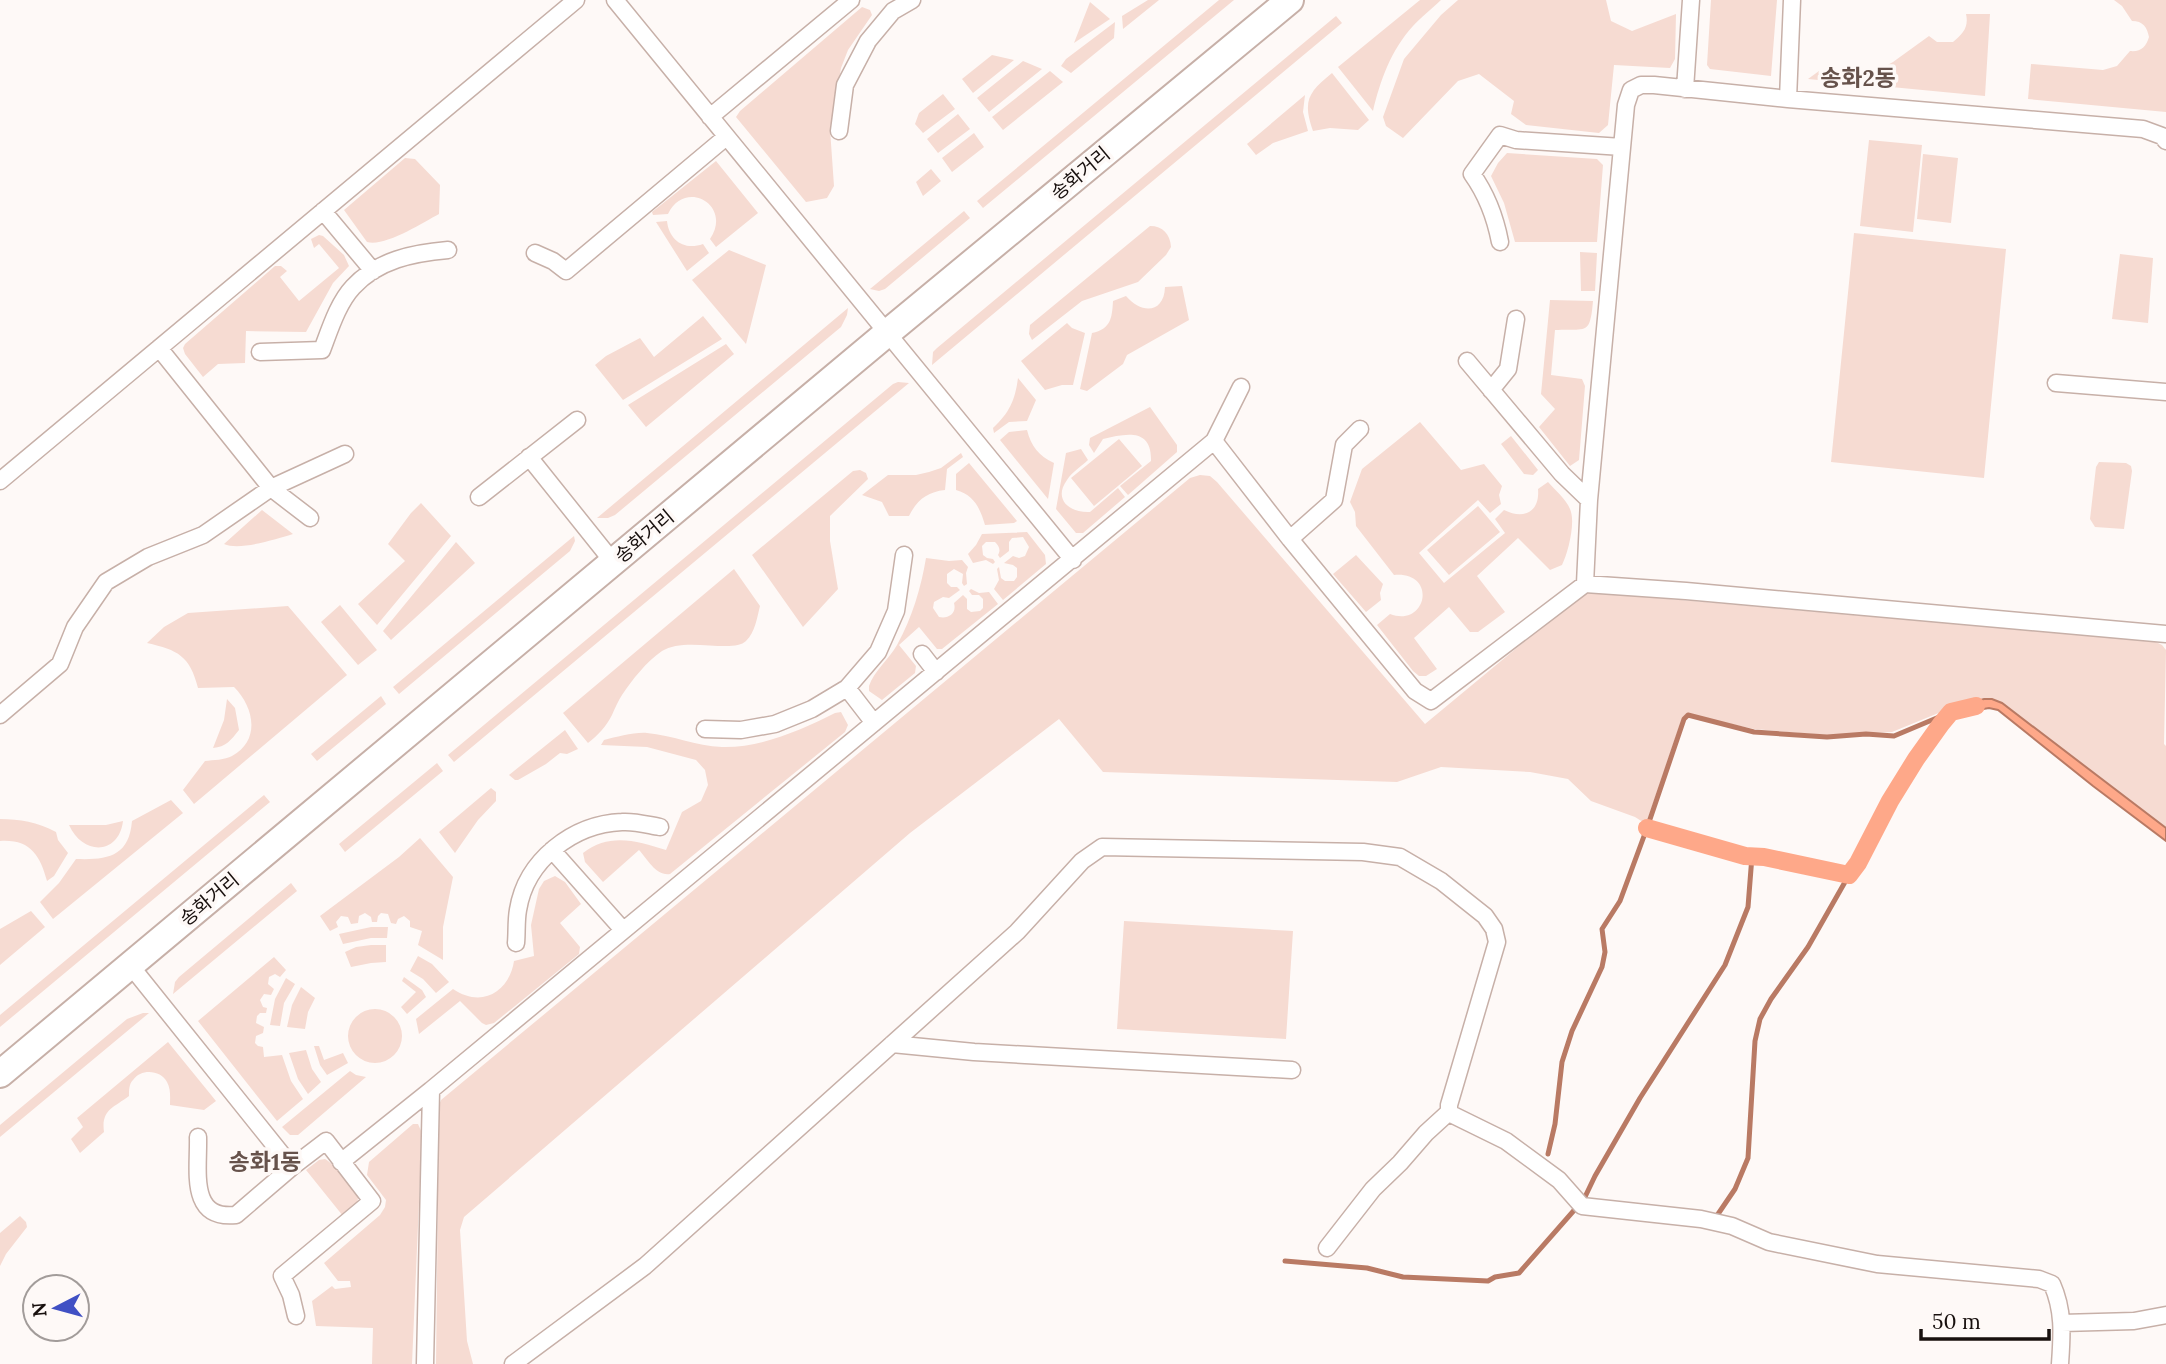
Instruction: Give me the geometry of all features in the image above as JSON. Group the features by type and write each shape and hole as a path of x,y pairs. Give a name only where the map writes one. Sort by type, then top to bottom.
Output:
{"main road":[{"name":"송화거리","path":"0,1074 1290,0"}],"street":[{"path":"0,481 576,0"},
{"path":"615,0 1073,560"},
{"path":"710,117 851,0"},
{"path":"839,131 845,85 867,41 888,6 912,0"},
{"path":"1685,89 1691,0"},
{"path":"1788,99 1792,0"},
{"path":"1585,584 1589,500 1626,105 1630,90 1641,85 2143,129 2162,136 2166,141"},
{"path":"1500,243 1497,224 1486,194 1472,174 1500,135 1516,140 1622,147"},
{"path":"535,253 553,261 566,271 726,137"},
{"path":"323,211 373,271"},
{"path":"260,352 321,350 353,287 373,271 393,259 448,250"},
{"path":"1491,390 1508,369 1516,319"},
{"path":"159,348 271,488 310,518"},
{"path":"1467,361 1562,474 1589,500"},
{"path":"2056,383 2166,392"},
{"path":"341,1162 1214,442 1241,387"},
{"path":"479,497 577,420"},
{"path":"1290,539 1334,500 1344,445 1360,429"},
{"path":"1214,442 1415,691 1430,701 1585,584 1686,590 2166,634"},
{"path":"0,715 60,664 75,627 106,582 148,557 204,535 271,488 345,454"},
{"path":"530,457 613,562"},
{"path":"705,729 741,730 775,724 812,709 847,688 878,652 896,611 904,555"},
{"path":"922,654 936,671"},
{"path":"847,688 874,723"},
{"path":"516,943 518,909 531,874 552,850 572,834 602,825 623,822 660,827"},
{"path":"513,1364 645,1266 1017,932 1082,861 1102,847 1363,852 1400,856 1441,881 1485,916 1494,929 1497,942 1454,1082 1449,1112 1373,1189 1327,1248"},
{"path":"552,850 623,930"},
{"path":"130,965 292,1167"},
{"path":"892,1044 974,1052 1292,1070"},
{"path":"425,1364 431,1090"},
{"path":"1449,1112 1506,1141 1559,1180 1580,1205 1701,1219 1732,1226 1769,1242 1877,1264 2039,1279 2052,1284 2059,1301 2063,1323 2060,1364"},
{"path":"198,1137 200,1198 209,1211 224,1216 236,1215 326,1141 372,1201 282,1276 291,1295 296,1317"},
{"path":"2063,1323 2134,1321 2166,1315"}],"shaded area":[{"path":"1148,0 1159,0 1123,29 1122,16"},
{"path":"1219,0 1234,0 983,208 977,201"},
{"path":"1420,0 1441,0 1416,23 1398,45 1383,77 1373,111 1338,67"},
{"path":"1458,0 1606,0 1611,21 1632,31 1676,14 1675,59 1670,68 1614,65 1608,125 1599,133 1526,125 1511,114 1514,101 1479,74 1458,81 1403,138 1386,126 1383,117 1404,59 1441,15"},
{"path":"1711,0 1777,0 1771,76 1710,69 1707,65"},
{"path":"2114,0 2166,0 2166,112 2028,99 2031,64 2103,70 2117,66 2130,51 2140,50 2145,46 2149,37 2146,28 2142,23 2132,21 2122,6"},
{"path":"1090,2 1110,19 1074,43"},
{"path":"862,7 870,10 872,15 848,50 841,68 830,129 834,186 827,198 806,202 736,117"},
{"path":"1966,14 1990,14 1985,96 1808,79 1819,71 1829,76 1862,79 1893,62 1929,36 1937,42 1953,42 1964,30 1967,23"},
{"path":"1336,16 1342,23 932,365 933,352 937,348"},
{"path":"1115,22 1114,38 1071,73 1061,66 1066,59"},
{"path":"992,55 1014,60 973,93 962,79"},
{"path":"1023,61 1042,69 989,112 977,98"},
{"path":"1050,71 1063,82 1003,130 992,117"},
{"path":"1332,73 1369,120 1358,130 1330,128 1313,131 1308,104 1313,92"},
{"path":"943,94 955,109 923,133 915,124 919,113"},
{"path":"1305,95 1303,112 1308,131 1273,143 1256,155 1247,144"},
{"path":"958,114 970,129 938,153 927,139"},
{"path":"974,133 984,147 952,172 942,158"},
{"path":"1869,140 1922,145 1913,232 1860,226"},
{"path":"1507,153 1597,159 1603,165 1597,242 1515,242 1504,203 1491,176"},
{"path":"1923,154 1958,158 1951,223 1917,219"},
{"path":"405,158 415,159 440,185 439,214 393,238 375,243 367,242 344,210"},
{"path":"716,161 758,213 716,247 710,239 716,216 704,200 685,198 676,203 668,214 653,215 652,212"},
{"path":"931,169 941,181 923,196 916,182"},
{"path":"964,211 970,218 885,289 870,289"},
{"path":"667,221 671,234 679,242 690,246 703,244 709,253 687,271 656,222"},
{"path":"1150,226 1159,227 1169,238 1171,247 1166,255 1138,282 1082,301 1032,340 1029,334 1030,325"},
{"path":"1854,233 2006,249 1984,478 1831,462"},
{"path":"319,235 344,255 349,266 333,283 306,332 246,331 245,363 218,364 203,377 185,354 185,344 275,266 281,266 287,271 280,277 299,301 339,268 319,244 314,248 311,239"},
{"path":"729,250 766,265 746,344 692,280"},
{"path":"1580,252 1597,253 1595,291 1581,291"},
{"path":"2120,254 2153,258 2148,323 2112,319"},
{"path":"1182,286 1189,320 1127,355 1123,364 1087,391 1080,389 1092,333 1107,326 1113,301 1126,296 1138,306 1151,308 1161,302 1165,287"},
{"path":"1550,300 1593,301 1588,325 1580,329 1555,330 1551,375 1582,379 1585,386 1579,460 1570,466 1539,427 1555,409 1541,394"},
{"path":"848,308 841,327 615,515 597,518"},
{"path":"703,316 722,339 623,400 595,365 640,338 654,357"},
{"path":"1067,323 1085,333 1073,385 1045,390 1021,361"},
{"path":"726,344 734,354 646,427 628,405"},
{"path":"1018,378 1036,400 1027,421 1009,422 994,433 993,428 1010,406"},
{"path":"909,383 454,762 448,755 893,384"},
{"path":"1150,407 1177,445 1177,452 1128,495 1120,486 1151,461 1147,443 1136,435 1111,437 1103,439 1094,453 1089,445 1090,438"},
{"path":"1420,422 1461,470 1484,464 1502,486 1499,495 1501,504 1490,513 1478,500 1419,553 1444,583 1505,533 1495,519 1504,510 1518,514 1529,512 1536,503 1538,489 1548,482 1563,498 1572,515 1569,545 1562,565 1550,570 1518,538 1477,576 1505,612 1478,632 1470,632 1449,607 1414,638 1437,669 1426,676 1419,676 1413,671 1377,625 1390,614 1403,616 1412,613 1419,607 1422,589 1417,581 1408,576 1394,575 1356,526 1355,512 1350,502 1362,469"},
{"path":"1027,430 1036,450 1054,463 1048,499 1000,440 1009,432"},
{"path":"1511,436 1538,470 1533,475 1524,474 1501,444"},
{"path":"1119,439 1142,466 1094,506 1071,478"},
{"path":"1081,449 1088,460 1072,474 1063,487 1065,504 1082,512 1090,512 1118,488 1125,497 1083,533 1076,533 1056,509 1066,453"},
{"path":"961,453 963,457 947,469 945,490 923,498 909,516 889,516 882,502 862,495 888,475 929,472 941,468"},
{"path":"2099,462 2126,463 2131,466 2124,529 2095,527 2090,519 2096,467"},
{"path":"969,463 1017,521 985,525 975,503 956,490 956,474"},
{"path":"853,471 866,473 868,479 830,516 830,541 838,589 803,627 752,555"},
{"path":"1210,476 1217,482 1425,724 1583,593 1588,592 2154,641 2166,650 2166,828 2002,703 1991,699 1941,712 1892,732 1826,735 1787,732 1754,729 1686,714 1682,718 1646,824 1635,817 1591,801 1568,779 1530,772 1441,767 1397,782 1103,772 1059,719 910,833 464,1217 460,1230 467,1341 473,1364 436,1364 441,1100 1190,478"},
{"path":"421,503 451,536 377,625 358,604 405,561 388,544"},
{"path":"1478,506 1500,532 1449,575 1427,550"},
{"path":"262,510 293,534 248,545 224,544"},
{"path":"1027,532 1045,555 1046,564 1003,600 994,589 999,580 997,569 999,567 1001,578 1005,581 1014,581 1017,568 1004,563 1013,556 1025,556 1029,547 1023,537 1012,538 1009,551 1000,558 995,542 986,542 982,546 983,555 993,559 993,564 986,560 973,563 968,554 982,534"},
{"path":"574,536 575,541 570,551 399,694 393,687"},
{"path":"456,542 475,563 391,640 383,631"},
{"path":"1356,555 1383,584 1381,600 1366,612 1333,574"},
{"path":"926,558 962,560 968,567 967,584 964,586 963,574 954,569 947,574 947,583 960,590 949,598 943,597 934,602 933,608 939,617 951,615 954,603 963,595 967,599 967,609 971,612 980,611 983,608 983,599 979,595 972,595 969,591 971,589 979,593 989,592 998,604 942,649 937,649 919,627 899,645 916,666 915,673 882,700 869,691 869,686 897,645 907,624 919,592"},
{"path":"734,569 760,606 755,625 746,641 731,646 683,645 662,651 635,677 607,723 588,743 563,713"},
{"path":"340,605 377,650 358,665 321,622"},
{"path":"288,606 347,675 194,804 183,790 205,761 229,757 241,749 251,732 250,713 234,687 198,688 191,668 181,656 167,648 147,643 164,627 188,613"},
{"path":"381,696 386,704 317,761 311,754"},
{"path":"227,699 235,708 239,730 225,745 213,748 224,720"},
{"path":"1984,699 2002,703 2166,828 2166,841 1998,710 1989,708 1955,714 1951,709"},
{"path":"841,712 848,725 845,732 670,874 656,870 639,850 603,882 585,862 583,853 593,846 613,840 634,841 666,850 682,812 701,801 708,785 705,770 696,760 647,747 601,745 604,740 647,733 712,746 737,747 780,737"},
{"path":"565,730 578,749 567,754 560,753 518,780 509,775"},
{"path":"437,763 443,771 345,852 339,844"},
{"path":"491,788 496,792 496,801 478,820 455,853 439,832"},
{"path":"264,795 270,802 0,1027 0,1015"},
{"path":"171,800 183,813 53,919 40,902 59,883 76,859 97,859 114,854 126,842 132,821"},
{"path":"0,819 28,822 56,832 58,840 68,853 54,876 47,881 37,856 26,846 0,841"},
{"path":"123,821 115,840 100,847 83,842 69,825 106,825"},
{"path":"420,838 453,877 443,927 443,960 418,945 422,931 410,927 410,921 404,916 398,919 396,924 391,923 388,914 381,913 377,922 372,922 371,917 365,913 359,916 358,923 351,924 348,917 341,916 336,922 338,927 330,931 320,916"},
{"path":"555,876 565,882 581,904 560,923 580,947 579,954 494,1023 482,1023 460,1001 419,1034 416,1019 453,989 474,997 492,994 506,982 514,961 534,956 531,925 539,889 544,881"},
{"path":"291,883 297,891 173,994 175,982 179,977"},
{"path":"31,911 45,927 0,965 0,929"},
{"path":"1124,921 1293,931 1286,1039 1117,1029"},
{"path":"371,927 388,927 387,938 371,938 343,944 339,934"},
{"path":"371,945 386,945 386,962 351,967 345,952"},
{"path":"418,956 432,964 449,982 436,993 423,979 410,971"},
{"path":"274,957 286,970 280,977 275,974 269,977 268,984 274,989 271,995 264,994 260,1000 263,1007 267,1008 266,1013 257,1016 256,1023 264,1027 263,1033 256,1036 255,1043 263,1047 264,1057 282,1055 291,1081 303,1099 277,1121 198,1021"},
{"path":"404,977 422,990 426,997 407,1014 401,1007 416,992 402,981"},
{"path":"286,978 295,984 284,1003 280,1026 270,1025 275,999"},
{"path":"301,987 315,998 308,1012 305,1029 287,1027 292,1005"},
{"path":"375,1009 394,1017 402,1036 394,1055 375,1063 356,1055 348,1036 356,1017"},
{"path":"149,1013 0,1137 0,1125 127,1019"},
{"path":"168,1042 216,1101 204,1110 170,1105 167,1082 156,1073 146,1072 131,1083 129,1096 106,1114 104,1132 80,1153 71,1139 83,1127 77,1118"},
{"path":"314,1046 319,1046 324,1060 343,1053 348,1063 327,1075 320,1065"},
{"path":"306,1050 312,1069 321,1082 308,1094 298,1079 289,1053"},
{"path":"350,1071 366,1077 298,1135 290,1135 282,1127"},
{"path":"413,1124 418,1124 422,1133 412,1364 372,1364 373,1328 316,1326 312,1301 332,1286 335,1289 351,1287 350,1281 338,1281 324,1263 380,1215 386,1200 367,1175 369,1162"},
{"path":"325,1159 345,1177 357,1195 356,1204 343,1216 306,1170 319,1160"},
{"path":"20,1216 27,1227 0,1266 0,1233"}],"waterway":[{"path":"1647,828 1745,856 1764,857 1849,875 1890,801 1941,724 1951,712 1976,706"},
{"path":"1548,1154 1555,1124 1562,1062 1572,1031 1602,967 1605,952 1602,929 1620,901 1684,719 1688,715 1754,732 1827,737 1866,734 1894,736 1951,712"},
{"path":"1285,1261 1367,1268 1403,1277 1488,1281 1495,1277 1519,1273 1584,1199 1640,1098 1725,965 1748,907 1752,856"},
{"path":"1716,1217 1735,1189 1748,1158 1755,1041 1760,1019 1808,947 1849,875"}],"district":[{"name":"송화2동","path":"1858,77"},
{"name":"송화1동","path":"265,1161"}]}
